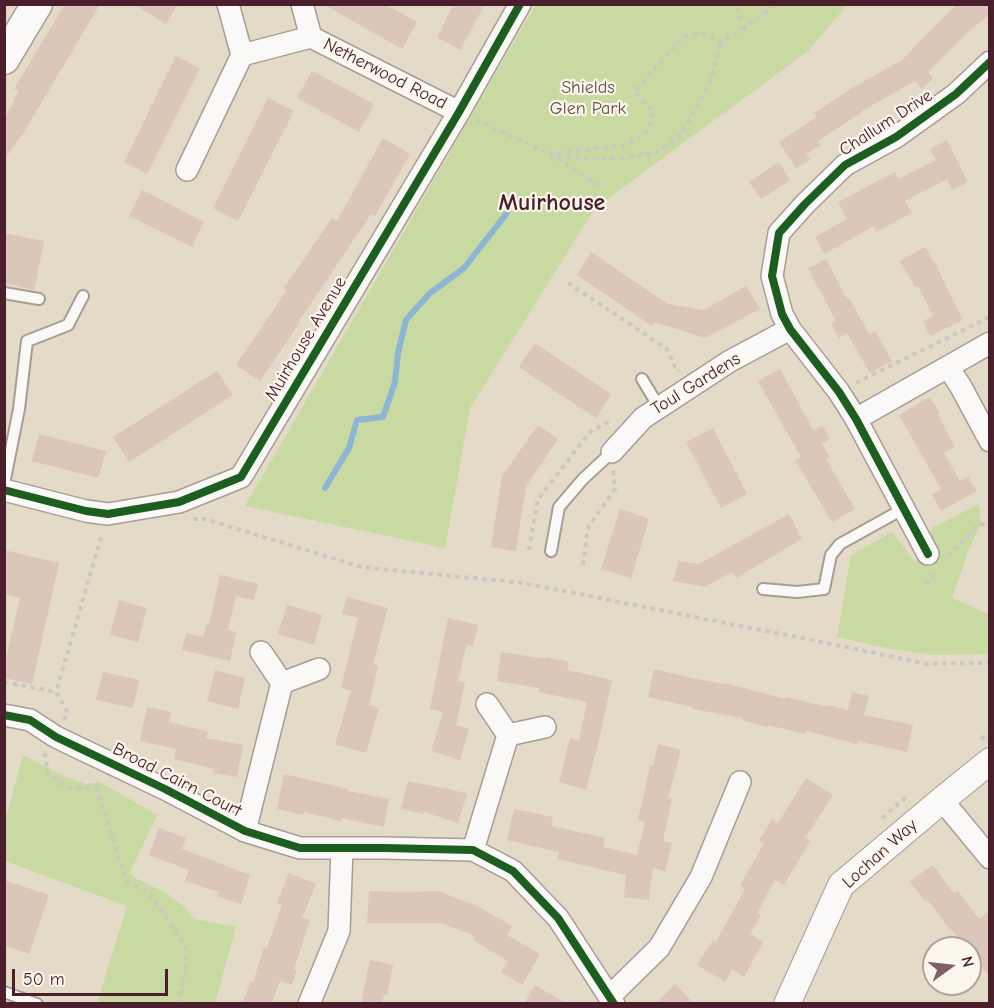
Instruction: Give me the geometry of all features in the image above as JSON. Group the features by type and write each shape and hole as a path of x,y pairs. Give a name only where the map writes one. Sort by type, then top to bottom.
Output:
{"main road":[{"path":"4,59 37,4"}],"street":[{"path":"187,170 242,56 228,4"},
{"name":"Netherwood Road","path":"302,4 311,37"},
{"name":"Muirhouse Avenue","path":"4,490 86,511 108,514 179,502 241,477 459,112 520,4"},
{"name":"Netherwood Road","path":"242,56 311,37 459,112"},
{"name":"Challum Drive","path":"928,554 856,419 839,392 790,329 782,314 772,276 778,233 805,204 845,165 896,136 956,94 990,62"},
{"name":"Toul Gardens","path":"612,452 643,418 730,361 790,329"},
{"path":"856,419 990,344"},
{"path":"948,367 990,441"},
{"path":"245,831 282,683 261,652"},
{"path":"282,683 319,669"},
{"path":"487,704 508,735"},
{"name":"Broad Cairn Court","path":"4,715 30,720 56,737 165,789 245,831 300,848 473,850"},
{"path":"508,735 545,727"},
{"path":"508,735 473,850 513,871 558,918 612,1000 659,948 701,878 740,782"},
{"name":"Lochan Way","path":"787,1004 841,885 990,761"},
{"path":"942,800 990,858"},
{"path":"309,1004 339,931 342,848"}],"lane":[{"path":"4,293 39,299"},
{"path":"4,484 19,409 27,341 68,325 84,296"},
{"path":"642,379 659,407"},
{"path":"551,551 559,507 612,452"},
{"path":"763,589 797,592 824,589 831,555 840,544 903,509"},
{"path":"4,992 37,1004"}],"path":[{"path":"736,4 742,29"},
{"path":"550,154 579,159 620,159 657,152 676,140 710,82 722,42 777,4"},
{"path":"550,154 625,145 647,132 653,111 634,92 684,36 702,34 722,42"},
{"path":"459,112 550,154 600,186"},
{"path":"568,282 667,349 677,371 685,366"},
{"path":"839,392 990,317"},
{"path":"583,565 588,527 615,489 612,452"},
{"path":"184,518 205,519 361,567 523,583 926,664 990,663"},
{"path":"928,554 940,565 976,527 990,522"},
{"path":"4,682 56,692"}],"green space":[{"name":"Shields Glen Park","path":"536,4 847,5 808,51 595,208 470,408 445,548 245,506"},
{"path":"979,504 981,524 970,546 952,598 988,614 989,654 932,655 837,637 851,555 892,532 915,562 932,528"},
{"path":"23,755 85,784 100,782 157,815 130,872 135,878 168,894 194,919 236,927 215,1003 97,1003 127,906 5,861 5,814 7,814"}],"building":[{"path":"65,4 100,4 24,132 4,160 4,119 19,91 14,89"},
{"path":"134,4 178,4 166,24"},
{"path":"323,4 385,4 417,22 402,49"},
{"path":"454,4 485,4 460,50 437,37"},
{"path":"957,4 990,4 990,14 969,31 928,72 933,78 922,89 915,81 862,111 818,141 821,145 806,154 810,160 796,168 779,142 817,117 814,113 902,60"},
{"path":"176,56 200,68 147,174 124,162"},
{"path":"312,71 374,104 359,132 297,98"},
{"path":"268,98 294,111 238,221 213,208"},
{"path":"383,138 410,154 375,216 371,214 260,381 236,365 287,290 284,288 332,218 337,221"},
{"path":"947,140 968,182 952,190 947,179 905,201 912,213 876,232 874,226 824,254 815,237 847,219 838,202 895,172 898,179 936,160 930,149"},
{"path":"779,162 790,180 761,199 749,182"},
{"path":"142,190 204,222 192,247 129,216"},
{"path":"4,233 44,241 34,290 4,283"},
{"path":"925,247 963,320 930,336 923,321 933,316 918,286 915,287 900,261"},
{"path":"591,252 668,304 704,310 746,286 760,309 705,338 655,322 652,326 577,275"},
{"path":"826,259 869,334 875,331 892,361 870,373 847,333 839,338 831,324 836,321 808,268"},
{"path":"535,343 611,394 596,418 519,367"},
{"path":"780,369 813,430 822,425 830,439 822,444 830,457 826,459 855,509 832,522 795,460 801,457 758,381"},
{"path":"217,371 233,395 129,462 113,437"},
{"path":"930,397 955,447 944,453 960,481 968,477 977,491 941,511 932,495 941,489 899,415"},
{"path":"538,425 558,439 526,486 516,551 491,547 502,476"},
{"path":"713,428 747,494 721,508 686,442"},
{"path":"39,434 106,451 98,478 32,461"},
{"path":"620,509 649,519 631,578 601,569"},
{"path":"789,514 802,539 736,578 732,572 705,587 673,581 679,561 699,564"},
{"path":"4,550 59,563 32,684 4,678 4,666 20,598 4,594"},
{"path":"220,575 258,584 254,600 236,596 228,630 236,632 230,661 182,650 186,633 203,637 206,625 209,625"},
{"path":"347,597 388,608 373,664 378,666 369,705 379,708 366,753 335,744 351,691 341,688 358,618 342,614"},
{"path":"119,600 147,608 138,642 110,635"},
{"path":"287,605 322,615 314,645 278,634"},
{"path":"448,618 478,625 473,646 466,645 458,681 465,683 456,725 469,729 460,760 431,751 443,712 430,709"},
{"path":"501,652 569,662 567,670 612,680 586,790 559,782 570,738 579,741 587,702 538,692 539,688 497,681"},
{"path":"654,669 724,683 786,699 786,697 848,710 852,692 869,696 864,715 913,725 907,752 858,741 857,744 806,731 805,734 768,725 768,727 742,720 742,718 693,709 693,707 648,697"},
{"path":"215,670 245,678 238,709 207,701"},
{"path":"103,672 139,680 133,708 96,700"},
{"path":"147,707 171,712 169,722 208,732 206,738 243,745 237,777 213,773 214,769 174,759 176,749 140,741"},
{"path":"658,744 681,750 668,798 672,798 663,841 672,843 665,871 653,868 649,900 624,897 626,875 557,859 559,852 507,840 514,809 553,817 551,826 605,838 603,847 637,855 645,822 638,820 650,765 653,766"},
{"path":"284,774 348,789 347,791 389,799 384,827 277,809"},
{"path":"806,778 833,795 805,838 810,841 784,885 775,880 757,913 761,915 750,934 763,942 744,977 732,969 725,982 697,965 713,940 716,942 745,889 740,886 764,843 759,841 772,819 778,823"},
{"path":"408,781 467,794 458,823 424,812 424,814 401,809"},
{"path":"159,828 186,838 182,849 250,875 241,904 217,896 219,892 185,881 189,870 149,855"},
{"path":"933,865 954,894 958,891 979,919 990,911 990,977 982,967 982,936 957,936 928,900 925,902 910,881"},
{"path":"289,873 316,884 302,918 310,920 294,969 297,970 292,985 280,981 271,1004 242,1004 251,981 253,982 264,947 267,948 282,905 277,903"},
{"path":"4,880 49,895 29,954 4,945"},
{"path":"369,891 438,891 477,906 512,926 507,935 540,954 522,985 501,972 508,961 473,940 475,936 441,923 367,923"},
{"path":"370,960 393,965 387,995 384,995 382,1004 361,1004"},
{"path":"675,984 694,1004 656,1004"},
{"path":"535,985 567,1004 524,1004"}],"waterway":[{"path":"325,488 349,448 357,420 383,417 395,382 398,353 406,320 429,294 464,268 507,213"}],"cycle path":[{"path":"4,490 86,511 108,514 179,502 241,477 459,112 520,4"},
{"path":"928,554 856,419 839,392 790,329 782,314 772,276 779,233 805,204 845,165 896,137 956,94 990,62"},
{"path":"4,715 30,720 56,737 165,789 245,831 300,848 473,850 513,871 558,918 614,1004"}],"district":[{"name":"Muirhouse","path":"552,203"}]}
